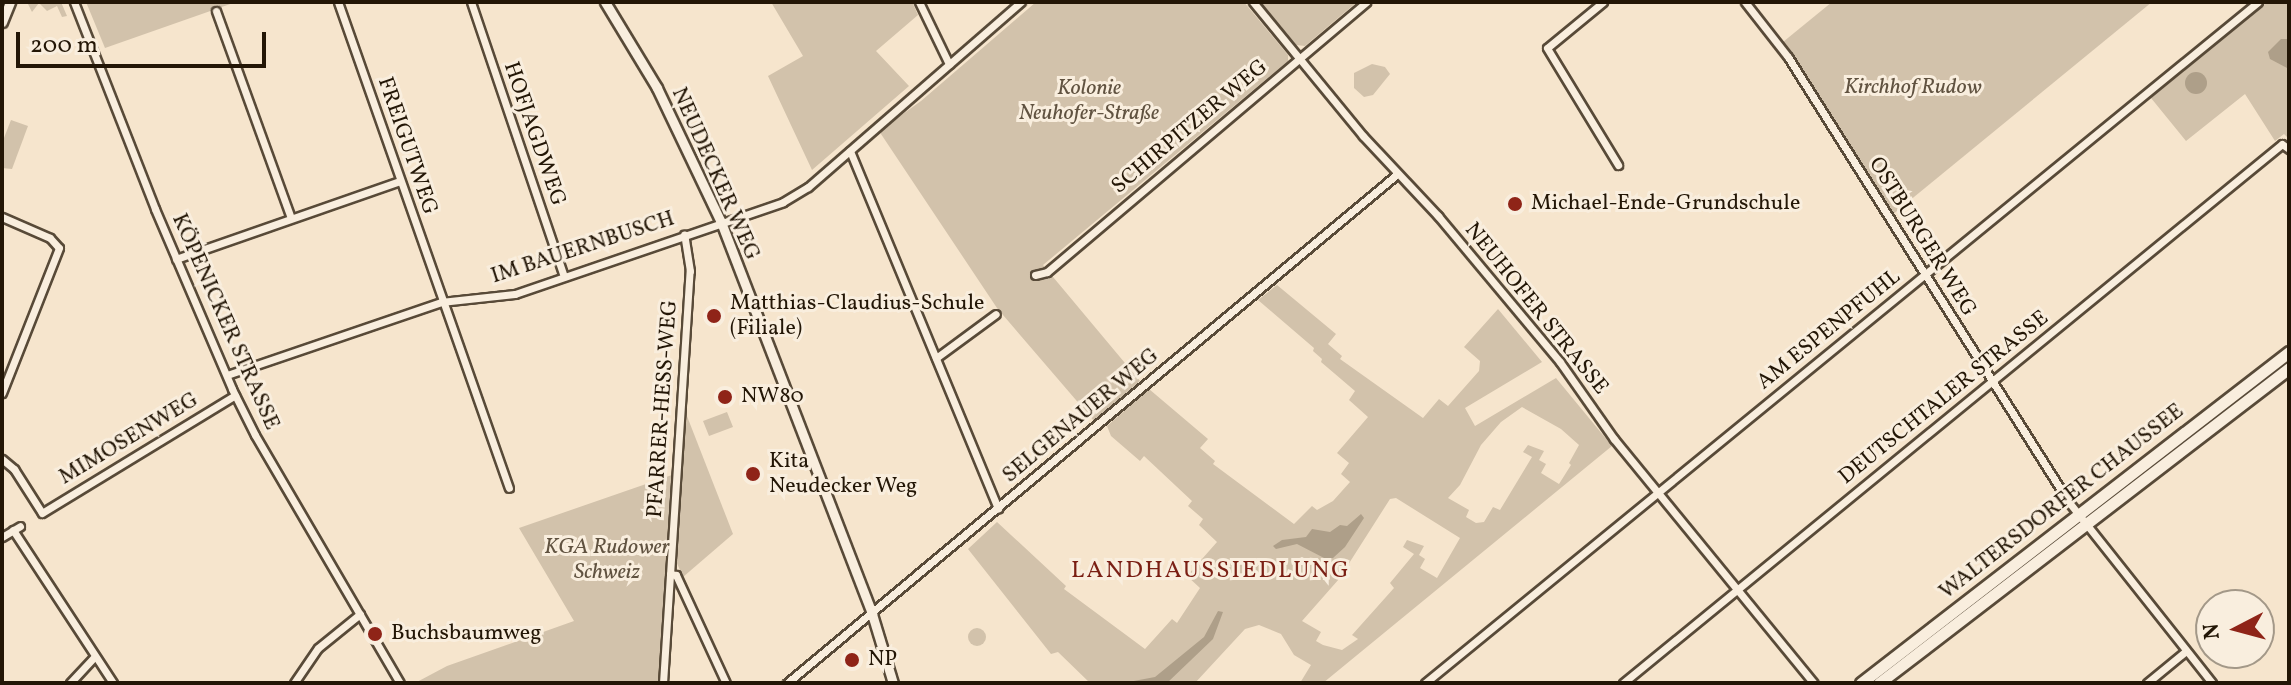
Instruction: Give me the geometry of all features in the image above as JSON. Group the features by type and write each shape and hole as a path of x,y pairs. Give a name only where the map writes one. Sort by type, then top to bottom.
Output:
{"main road":[{"name":"WALTERSDORFER CHAUSSEE","path":"1879,683 2289,352"},
{"name":"WALTERSDORFER CHAUSSEE","path":"1861,683 2289,368"}],"street":[{"path":"2,22 10,2"},
{"name":"KÖPENICKER STRASSE","path":"74,2 176,259 235,395 400,683"},
{"name":"FREIGUTWEG","path":"338,2 441,302 509,488"},
{"name":"HOFJAGDWEG","path":"471,2 564,277"},
{"name":"NEUDECKER WEG","path":"605,2 657,88 721,222 872,614 893,683"},
{"path":"919,2 949,64"},
{"name":"IM BAUERNBUSCH","path":"227,375 441,302 501,298 791,198 850,151 1021,2"},
{"name":"NEUHOFER STRASSE","path":"1253,2 1396,175 1438,216 1560,362 1614,439 1814,683"},
{"name":"SCHIRPITZER WEG","path":"1035,275 1047,272 1366,2"},
{"path":"1603,2 1547,48 1618,165"},
{"name":"OSTBURGER WEG","path":"1745,2 1781,47 2082,520 2212,683"},
{"name":"AM ESPENPFUHL","path":"1425,683 2255,3"},
{"path":"216,11 291,218"},
{"name":"DEUTSCHTALER STRASSE","path":"1623,683 2282,144 2288,148"},
{"path":"850,151 998,509"},
{"name":"SELGENAUER WEG","path":"787,683 1396,175"},
{"path":"176,259 400,181"},
{"path":"2,217 50,238 59,248 2,393"},
{"name":"PFARRER-HESS-WEG","path":"663,683 690,271 684,234"},
{"path":"936,358 996,314"},
{"name":"MIMOSENWEG","path":"2,459 14,469 42,513 235,395"},
{"path":"2,537 17,528 94,657 113,683"},
{"path":"670,574 676,575 726,683"},
{"path":"294,683 318,648 360,614"},
{"path":"2147,683 2186,651"},
{"path":"70,683 94,657"}],"green space":[{"path":"27,2 61,2 67,16 62,17 57,6 47,11 39,3 32,12"},
{"path":"86,2 236,2 105,48"},
{"path":"771,2 912,2 918,15 876,51 909,86 812,170 768,76 803,56"},
{"name":"Kolonie Neuhofer-Straße","path":"1036,2 1244,2 1288,55 1288,61 1043,265 1140,381 1094,421 997,308 879,131 921,101"},
{"path":"1260,2 1357,2 1305,46 1296,45"},
{"name":"Kirchhof Rudow","path":"1832,2 2152,2 1892,215 1783,42"},
{"path":"2268,2 2289,2 2289,139 2284,134 2275,141 2245,94 2186,141 2151,98"},
{"path":"1372,64 1385,67 1390,74 1373,95 1364,97 1354,88 1354,73"},
{"path":"11,120 28,126 12,169 2,168 2,143"},
{"path":"1277,285 1336,334 1328,344 1342,356 1340,359 1423,418 1439,399 1448,406 1479,371 1480,361 1464,347 1498,309 1542,362 1465,408 1475,426 1556,378 1612,446 1323,683 1300,683 1311,665 1294,655 1281,634 1259,625 1245,629 1195,683 1090,683 1058,652 1051,654 968,549 997,522 1066,586 1064,589 1145,649 1172,619 1177,623 1200,588 1187,576 1217,542 1199,525 1203,519 1188,506 1192,501 1144,456 1140,461 1111,436 1107,426 1149,389 1208,439 1200,448 1215,461 1213,464 1294,524 1312,506 1317,510 1333,501 1350,482 1341,474 1349,463 1337,453 1368,417 1349,400 1355,391 1321,362 1314,348 1258,300","holes":["1522,407 1561,429 1579,445 1559,484 1541,473 1546,464 1539,460 1544,451 1528,445 1523,452 1532,457 1500,510 1493,507 1484,522 1476,523 1466,517 1469,510 1448,498 1460,485 1481,445 1501,422","1396,498 1460,538 1437,578 1420,568 1425,559 1419,555 1424,546 1407,540 1403,547 1414,554 1390,583 1394,588 1352,635 1358,639 1342,650 1323,645 1316,641 1321,632 1302,621 1339,579 1390,499"]},
{"path":"685,411 733,534 683,577 676,561"},
{"path":"727,412 733,427 709,436 703,421"},
{"name":"KGA Rudower Schweiz","path":"672,475 658,683 415,683 447,666 574,621 519,528"},
{"path":"973,628 981,628 986,637 984,644 973,646 968,641 968,633"}],"shaded area":[{"path":"2281,39 2289,39 2289,69 2270,59 2268,52"},
{"path":"2196,72 2204,75 2207,83 2204,91 2196,94 2188,91 2185,83 2188,75"},
{"path":"1361,514 1364,518 1345,547 1333,558 1326,559 1297,544 1276,549 1273,546 1282,540 1306,537 1312,529 1330,532 1340,525 1347,526"},
{"path":"1218,611 1223,612 1213,639 1167,683 1123,683 1155,677 1204,637"}],"place":[{"name":"Michael-Ende-Grundschule","path":"1515,204"},
{"name":"Matthias-Claudius-Schule (Filiale)","path":"714,316"},
{"name":"NW80","path":"725,397"},
{"name":"Kita Neudecker Weg","path":"753,474"},
{"name":"Buchsbaumweg","path":"375,634"},
{"name":"NP","path":"852,660"}],"district":[{"name":"LANDHAUSSIEDLUNG","path":"1211,572"}]}
